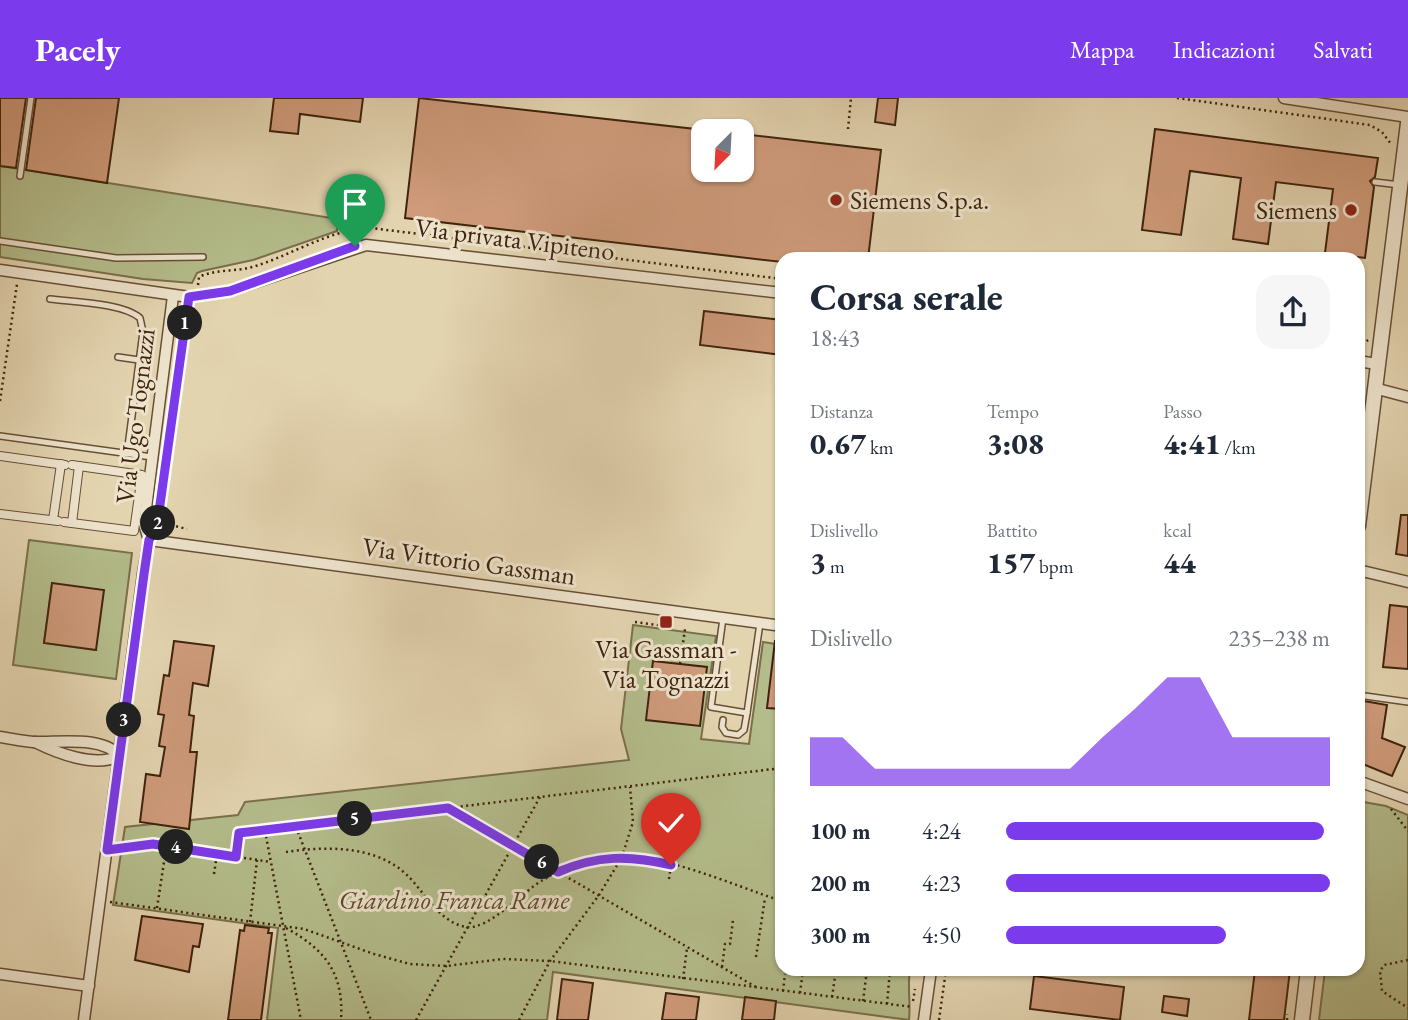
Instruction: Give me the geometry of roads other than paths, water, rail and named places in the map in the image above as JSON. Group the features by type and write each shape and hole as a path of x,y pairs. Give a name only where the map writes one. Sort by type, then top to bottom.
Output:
{"street":[{"path":"1284,98 1408,117"},
{"path":"1365,466 1408,123"},
{"name":"Via privata Vipiteno","path":"0,270 189,297 230,291 355,246 366,245 775,292"},
{"name":"Via Ugo Tognazzi","path":"149,540 144,524 173,296"},
{"name":"Via Ugo Tognazzi","path":"84,1020 149,540 157,526 189,297"},
{"path":"1365,362 1377,364"},
{"path":"1374,388 1408,397"},
{"path":"0,456 142,475 134,531 0,514"},
{"path":"62,521 69,465"},
{"path":"62,521 69,465"},
{"name":"Via Vittorio Gassman","path":"149,540 775,625"},
{"path":"1365,572 1408,582"},
{"path":"0,737 35,742 59,741 99,745 114,750 119,756"},
{"path":"1365,784 1408,799"},
{"path":"0,974 89,986"},
{"path":"924,1020 930,976"},
{"path":"1302,1020 1307,976"}],"lane":[{"path":"20,176 31,98"},
{"path":"1375,182 1400,185"},
{"path":"0,241 124,258 203,257"},
{"path":"50,299 137,314 143,327 127,454"},
{"path":"118,357 139,360"},
{"path":"0,436 152,457"},
{"path":"723,618 711,708 747,713"},
{"path":"723,720 722,727 726,733 738,734 744,730 760,623"},
{"path":"1365,696 1408,702"}],"place":[{"name":"Siemens S.p.a.","path":"836,200"},
{"name":"Siemens","path":"1351,210"},
{"name":"Via Gassman - Via Tognazzi","path":"666,622"}],"park label":[{"name":"Giardino Franca Rame","path":"454,900"}]}
